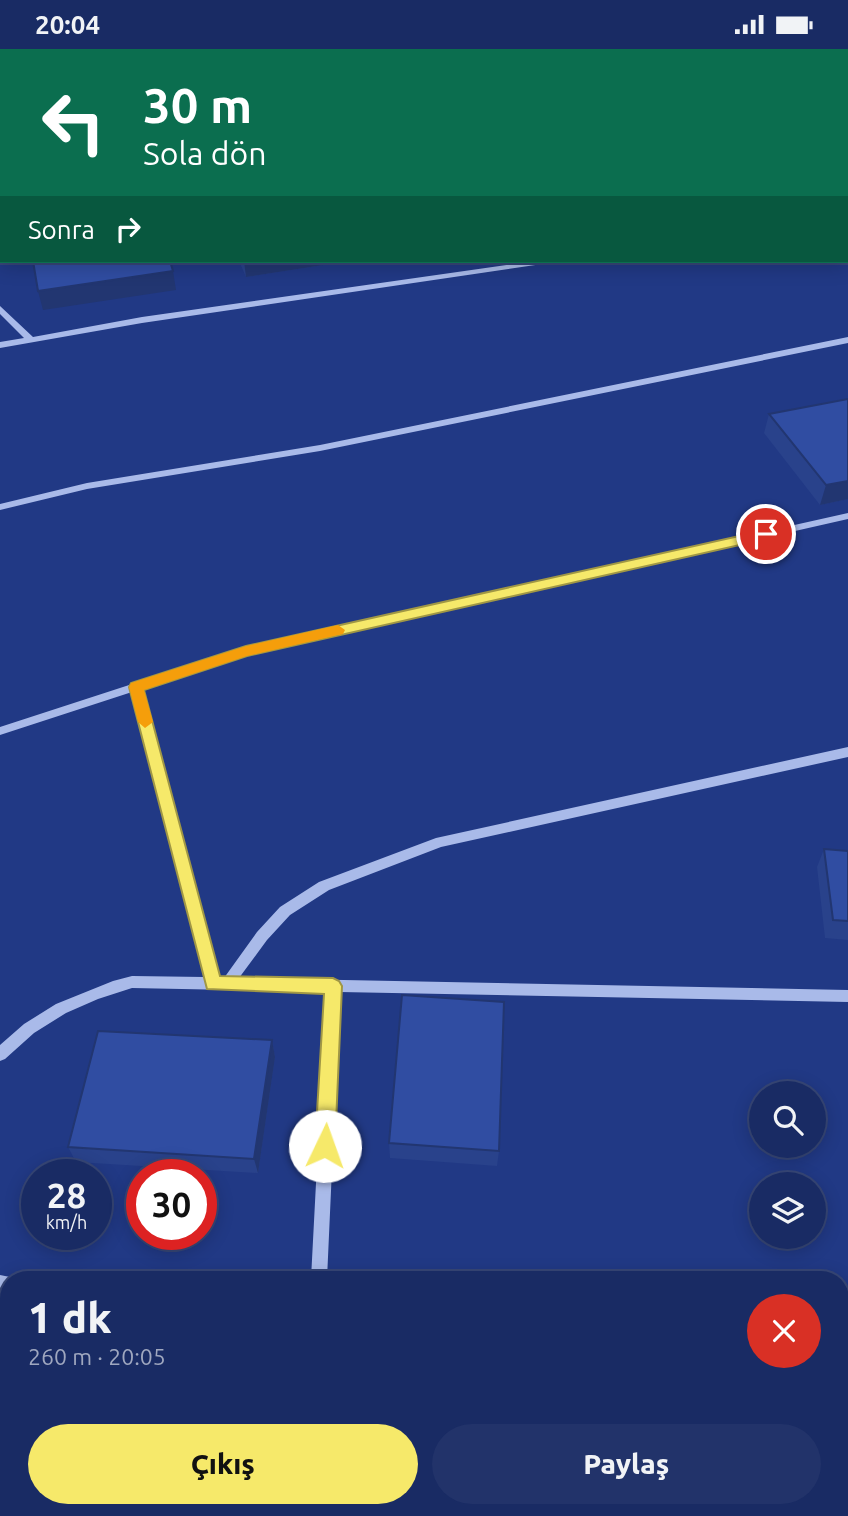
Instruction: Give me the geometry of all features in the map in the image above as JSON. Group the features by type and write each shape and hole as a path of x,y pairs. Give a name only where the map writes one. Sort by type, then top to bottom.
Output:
{"street":[{"path":"0,345 155,318 535,263"},
{"path":"0,309 30,339"},
{"path":"0,507 87,487 320,448 848,340"},
{"path":"0,731 246,651 848,516"},
{"path":"136,687 220,984"},
{"path":"220,984 285,911 324,886 440,842 848,752"},
{"path":"0,1054 41,1019 70,1002 100,990 132,982 848,996"},
{"path":"319,1271 333,986"}],"building":[{"path":"33,263 171,263 173,271 38,291"},
{"path":"848,399 848,481 826,485 769,414"},
{"path":"824,849 848,851 848,921 833,920"},
{"path":"402,995 504,1002 499,1151 389,1143"},
{"path":"98,1031 272,1040 254,1159 68,1147"}],"slow traffic":[{"path":"145,722 136,687 246,651 338,630"}],"route":[{"path":"325,1146 333,986 213,984 136,687 246,651 766,534"}]}
